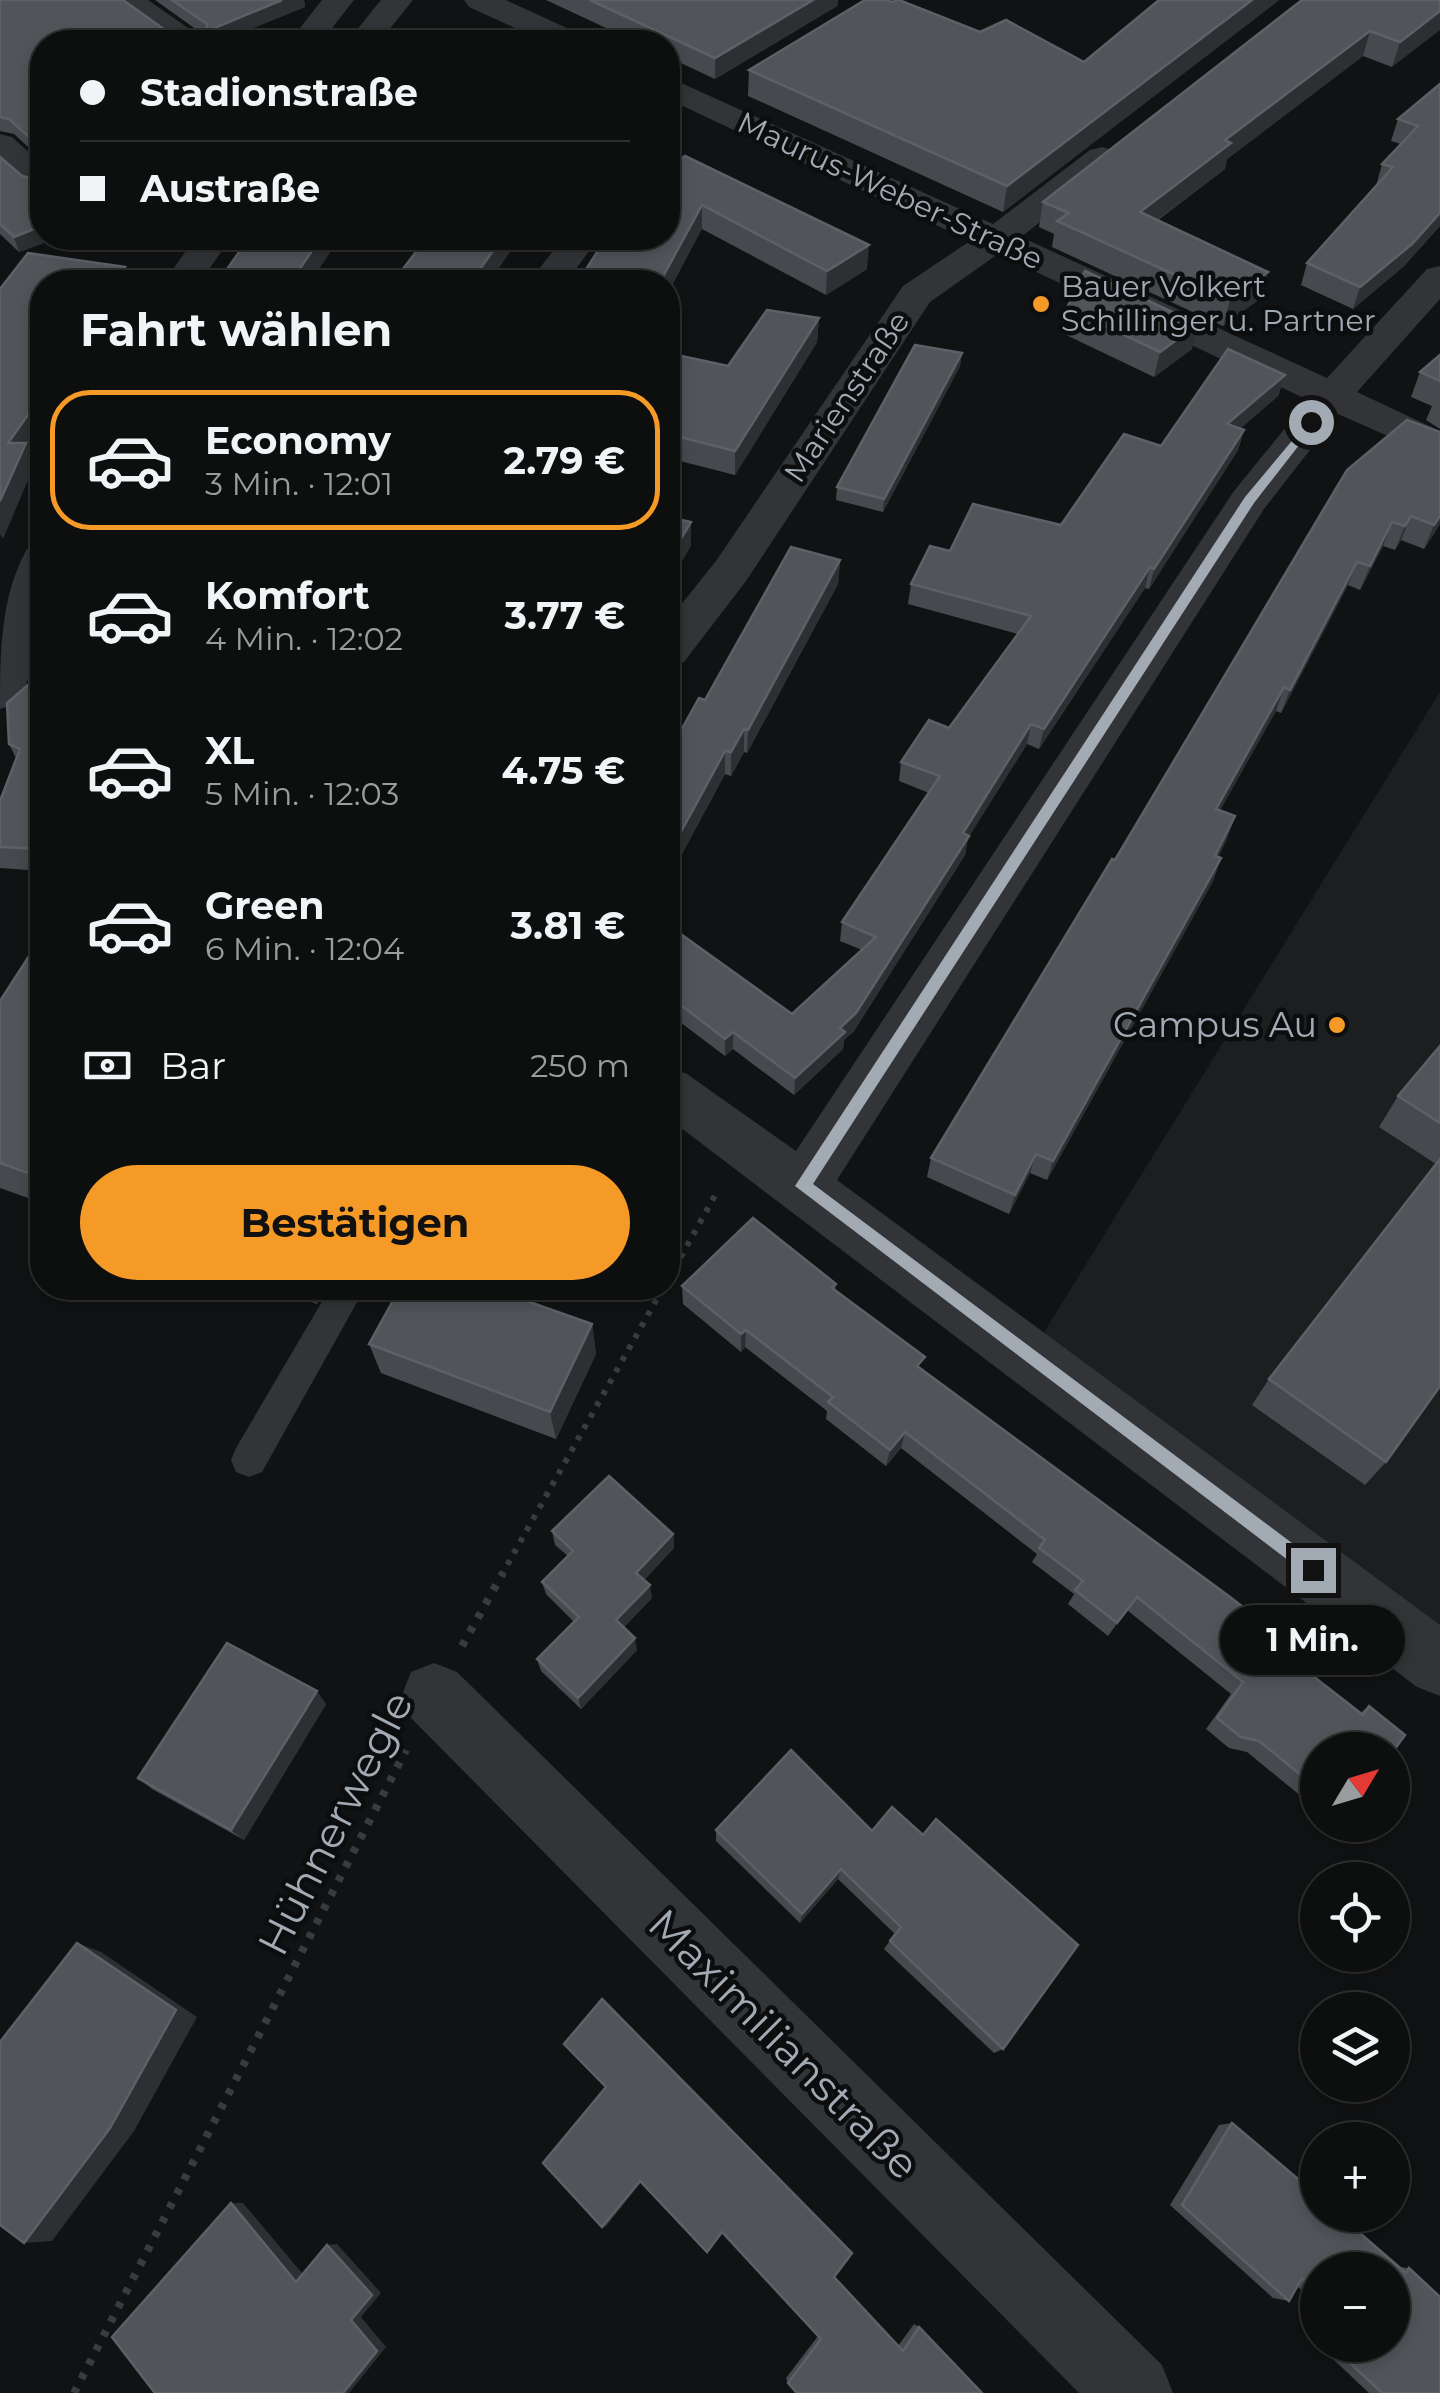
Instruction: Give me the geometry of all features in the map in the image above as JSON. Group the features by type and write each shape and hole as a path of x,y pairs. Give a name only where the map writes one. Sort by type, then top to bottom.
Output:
{"street":[{"path":"127,0 173,30"},
{"path":"314,30 338,0"},
{"path":"373,30 398,0"},
{"path":"480,0 545,30"},
{"path":"680,119 738,85"},
{"name":"Maurus-Weber-Straße","path":"680,93 1440,446"},
{"name":"Marienstraße","path":"680,637 730,572 916,294 995,240 1134,132"},
{"path":"0,144 30,171"},
{"path":"803,1186 1249,500 1332,396 1440,277"},
{"path":"0,693 30,629"},
{"path":"680,1098 1440,1664"},
{"name":"Maximilianstraße","path":"434,1696 1134,2393"}],"lane":[{"path":"249,1460 341,1300"}],"path":[{"path":"680,1259 743,1146"},
{"name":"Hühnerwegle","path":"74,2393 434,1696 657,1300"}],"shaded area":[{"name":"Campus Au","path":"1440,692 1440,1664 1028,1358"}],"building":[{"path":"0,0 123,0 165,30 30,30 30,138 9,119 0,117"},
{"path":"172,0 282,0 212,29 220,30 165,30 207,29 207,24"},
{"path":"590,0 813,0 715,58 680,42 680,30 655,30"},
{"path":"865,0 899,0 980,32 1006,20 1084,62 1159,0 1252,0 1007,186 749,70"},
{"path":"1302,0 1440,0 1440,11 1400,42 1370,31 1225,140 1231,143 1140,212 1268,272 1230,300 1057,221 1069,213 1043,202"},
{"path":"1440,84 1440,213 1412,244 1360,287 1307,263 1393,167 1382,164 1418,126 1398,119"},
{"path":"685,156 869,245 827,271 702,205 680,245 680,159"},
{"path":"0,157 22,176 30,178 30,231 14,237 0,224"},
{"path":"241,250 313,250 299,270 226,270"},
{"path":"417,250 494,250 479,270 402,270"},
{"path":"598,250 677,250 667,270 586,270"},
{"path":"28,253 125,267 30,270 30,412 8,443 26,443 0,501 0,289"},
{"path":"1085,271 1198,324 1160,352 1067,308"},
{"path":"767,310 819,318 735,451 680,437 680,356 728,366"},
{"path":"915,345 962,353 884,499 837,487"},
{"path":"1228,349 1285,375 1227,424 1244,430 1044,729 1031,724 963,833 969,836 856,1013 840,1028 845,1032 795,1078 733,1032 725,1039 680,1004 680,934 792,1014 876,937 842,922 940,776 901,762 929,720 949,728 1031,616 911,584 930,546 950,551 973,504 1061,525 1124,434 1161,446"},
{"path":"1440,355 1440,381 1420,372"},
{"path":"1407,420 1440,432 1440,516 1434,525 1411,516 1405,526 1392,522 1370,566 1357,562 1290,690 1284,687 1216,809 1235,816 1215,856 1221,858 1053,1161 1036,1154 1015,1195 931,1158 1112,859 1115,860 1347,470"},
{"path":"680,520 691,522 680,540"},
{"path":"791,547 840,560 748,730 744,729 731,752 725,751 680,834 680,732 699,698 705,700"},
{"path":"30,683 30,848 0,847 0,801 20,749 9,744 7,703"},
{"path":"30,955 30,1174 0,1163 0,1001"},
{"path":"1440,1046 1440,1123 1398,1096"},
{"path":"1440,1159 1440,1386 1386,1462 1269,1379"},
{"path":"753,1218 836,1284 832,1288 925,1357 917,1366 1275,1632 1268,1641 1363,1715 1369,1706 1401,1732 1300,1732 1300,1774 1259,1741 1241,1737 1217,1718 1243,1682 1137,1597 1117,1623 1075,1590 1083,1581 1039,1548 1045,1540 905,1432 890,1450 828,1402 833,1397 746,1330 741,1334 682,1286"},
{"path":"393,1300 524,1300 592,1324 550,1412 369,1344"},
{"path":"609,1476 673,1534 636,1573 650,1585 616,1620 635,1638 578,1698 537,1659 579,1617 542,1582 573,1551 552,1531"},
{"path":"227,1643 317,1691 231,1830 138,1778"},
{"path":"791,1750 872,1831 892,1807 923,1835 936,1819 1078,1945 1003,2049 890,1941 901,1927 841,1869 802,1914 716,1830"},
{"path":"77,1943 176,2010 110,2128 24,2243 0,2225 0,2042"},
{"path":"602,1999 852,2253 834,2277 903,2351 919,2327 982,2393 797,2393 788,2383 821,2339 722,2232 707,2252 640,2181 602,2227 543,2163 606,2087 564,2044"},
{"path":"1232,2123 1300,2181 1300,2232 1359,2232 1382,2252 1300,2252 1300,2282 1289,2301 1182,2205"},
{"path":"231,2203 296,2282 327,2245 372,2295 351,2320 377,2351 343,2393 155,2393 112,2337"},
{"path":"1410,2269 1440,2297 1440,2393 1382,2393 1351,2364 1410,2362"}],"place":[{"name":"Bauer Volkert Schillinger u. Partner","path":"1041,304"},
{"name":"Campus Au","path":"1337,1025"}],"route":[{"path":"1311,422 1249,500 803,1186 1313,1570"}]}
